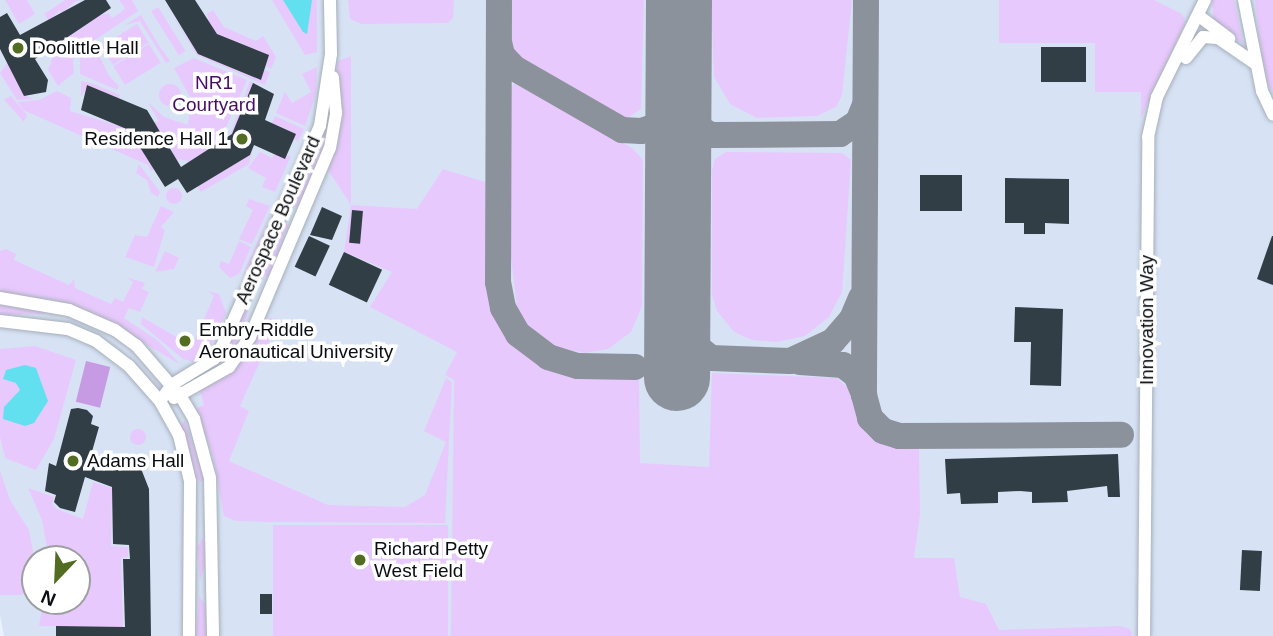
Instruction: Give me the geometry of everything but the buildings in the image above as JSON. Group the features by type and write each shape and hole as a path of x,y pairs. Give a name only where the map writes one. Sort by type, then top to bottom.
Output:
{"street":[{"name":"Aerospace Boulevard","path":"160,401 181,397 240,355 300,220 334,131 330,0"},
{"name":"Innovation Way","path":"1144,636 1148,137 1157,97 1205,0"},
{"path":"1244,0 1256,64 1273,116"},
{"path":"1199,16 1256,64"},
{"path":"1157,97 1175,80 1192,46 1203,37 1232,43"},
{"name":"Aerospace Boulevard","path":"160,401 173,384 214,359 320,126 331,54"},
{"path":"282,211 300,220"},
{"path":"0,298 31,300 102,323 136,345 173,384 204,447 211,489 213,636"},
{"path":"0,321 68,329 96,341 129,366 160,401 185,454 190,491 190,636"},
{"path":"190,491 211,489"}],"shaded area":[{"path":"0,0 1273,0 1273,636 4,636 0,615"},
{"path":"86,361 110,367 100,408 76,402"}],"green space":[{"path":"5,0 27,0 35,14 19,24"},
{"path":"65,0 85,0 76,1 62,13 60,10 49,21 44,14"},
{"path":"119,0 132,0 138,11 80,50 73,60 74,73 58,86 48,70 55,52 39,56 54,42 59,50 65,47 60,39 66,39 97,16 108,13 112,18 120,13 125,8"},
{"path":"272,0 317,0 317,52 305,55"},
{"path":"348,0 454,0 453,18 448,23 362,24 350,19"},
{"path":"508,0 644,0 641,109 629,117 615,118 514,56 508,42"},
{"path":"711,0 852,0 842,95 836,107 817,116 757,118 730,104 714,77"},
{"path":"999,0 1154,0 1182,14 1186,22 1141,118 1141,92 1095,92 1095,43 999,43"},
{"path":"1212,0 1234,0 1243,44 1214,23"},
{"path":"1255,0 1273,0 1273,93 1264,75"},
{"path":"165,4 198,54 255,78 265,70 270,72 265,85 197,55"},
{"path":"158,7 186,51 179,55 151,11"},
{"path":"213,10 224,27 256,41 263,36 276,57 271,69 265,65 269,55 221,38 210,28 207,14"},
{"path":"141,15 170,61 166,63 140,21 125,25"},
{"path":"137,24 149,43 113,65 101,46"},
{"path":"149,44 161,63 125,85 113,66"},
{"path":"95,47 109,76 119,86 117,90 80,74 80,56"},
{"path":"351,56 351,205 328,170 338,143 341,109 336,62"},
{"name":"NR1 Courtyard","path":"194,58 247,80 220,141 230,135 250,81 262,87 259,93 250,89 233,135 184,174 188,161 179,159 175,171 172,150 153,122 159,122 148,102 164,117 188,125 191,99 174,68"},
{"path":"8,62 24,95 33,99 17,100 0,73"},
{"path":"317,67 316,94 305,126 276,113 285,92 292,103 311,92 302,74"},
{"path":"81,81 120,95 118,99 88,86 81,97"},
{"path":"514,83 632,148 643,160 642,306 631,332 608,349 585,353 558,347 531,329 517,308 508,232 508,93"},
{"path":"170,84 180,91 181,95 174,105 170,106 160,99 159,95 166,85"},
{"path":"57,91 71,98 70,111 129,129 156,168 151,171 148,165 23,110 18,102 39,100"},
{"path":"11,96 27,115 24,122 4,100"},
{"path":"329,115 323,153 298,207 295,207 291,201"},
{"path":"275,116 304,129 298,141 294,139 296,134 277,125 266,150 261,148"},
{"path":"254,145 249,164 201,192 197,186 250,155"},
{"path":"260,152 272,158 274,154 291,156 275,192 262,187 266,178 248,168"},
{"path":"726,152 842,153 851,160 842,292 829,317 805,336 777,342 752,340 734,332 717,311 712,295 712,170 715,159"},
{"path":"139,164 160,192 158,197 151,193 147,180 136,173"},
{"path":"443,169 488,183 485,273 496,320 518,350 547,367 581,379 639,376 640,463 709,467 712,373 837,378 849,389 858,423 868,435 887,443 919,446 920,515 914,558 954,558 960,597 986,604 999,630 1120,626 1130,629 1132,636 451,636 454,380 445,375 457,352 370,307 392,272 344,252 351,205 417,209"},
{"path":"174,188 182,196 174,204 166,196"},
{"path":"249,199 270,206 252,244 239,239 253,210 246,206"},
{"path":"161,206 174,212 161,227 165,230 154,267 125,257 135,235 147,237"},
{"path":"272,209 249,270 242,276"},
{"path":"289,224 269,276 264,277 260,273 281,225"},
{"path":"239,241 251,247 239,274 230,278 219,267 221,261 229,264"},
{"path":"6,249 16,254 14,260 69,285 74,279 75,288 111,304 115,298 123,302 133,282 126,277 145,283 142,289 149,292 140,312 129,308 124,318 157,340 181,365 93,313 53,300 0,293 0,251"},
{"path":"165,251 179,258 174,269 155,272"},
{"path":"208,291 219,294 226,313 210,347 195,362 183,359 141,324 142,317 192,346 214,296"},
{"path":"0,304 45,309 44,314 0,315"},
{"path":"245,307 248,311 240,341 212,371"},
{"path":"268,318 279,319 240,406 249,411 229,461 328,505 405,507 425,495 446,442 424,431 446,378 452,382 445,523 236,521 224,516 213,456 195,409 204,405 200,390 238,365"},
{"path":"35,346 76,360 54,439 36,470 5,458 0,437 0,349"},
{"path":"185,420 204,479 201,482 197,480 180,426"},
{"path":"135,429 141,429 146,437 144,443 135,445 130,440 130,434"},
{"path":"0,471 10,500 29,530 32,545 21,545 21,595 0,595"},
{"path":"93,482 112,488 111,546 128,547 128,557 121,558 123,627 39,626 41,615 91,615 91,545 46,545 42,520 28,488 54,497 52,504 57,509 83,519"},
{"name":"Richard Petty West Field","path":"273,525 448,525 448,636 273,636"},
{"path":"203,538 207,559 200,581 197,547"},
{"path":"199,597 206,605 207,636 196,636"}],"water":[{"path":"283,0 312,0 307,34 303,32"},
{"path":"25,365 36,368 48,401 34,423 25,426 3,419 4,407 20,390 16,383 3,379 6,370"}],"taxiway":[{"path":"499,0 498,282 503,308 518,334 548,357 578,366 635,367"},
{"path":"866,0 864,395 870,418 883,431 899,436 1121,435"},
{"path":"499,42 502,55 514,68 622,130 641,131 660,125 678,94"},
{"path":"678,94 687,122 711,135 840,134 858,122 865,105"},
{"path":"678,314 690,341 711,358 790,361 833,341 852,319 861,298"},
{"path":"800,362 843,365 856,375 864,394"}],"runway":[{"path":"677,378 679,0"}],"place":[{"name":"Doolittle Hall","path":"18,48"},
{"name":"Residence Hall 1","path":"242,139"},
{"name":"Embry-Riddle Aeronautical University","path":"185,341"},
{"name":"Adams Hall","path":"73,461"},
{"name":"Richard Petty West Field","path":"360,560"}]}
